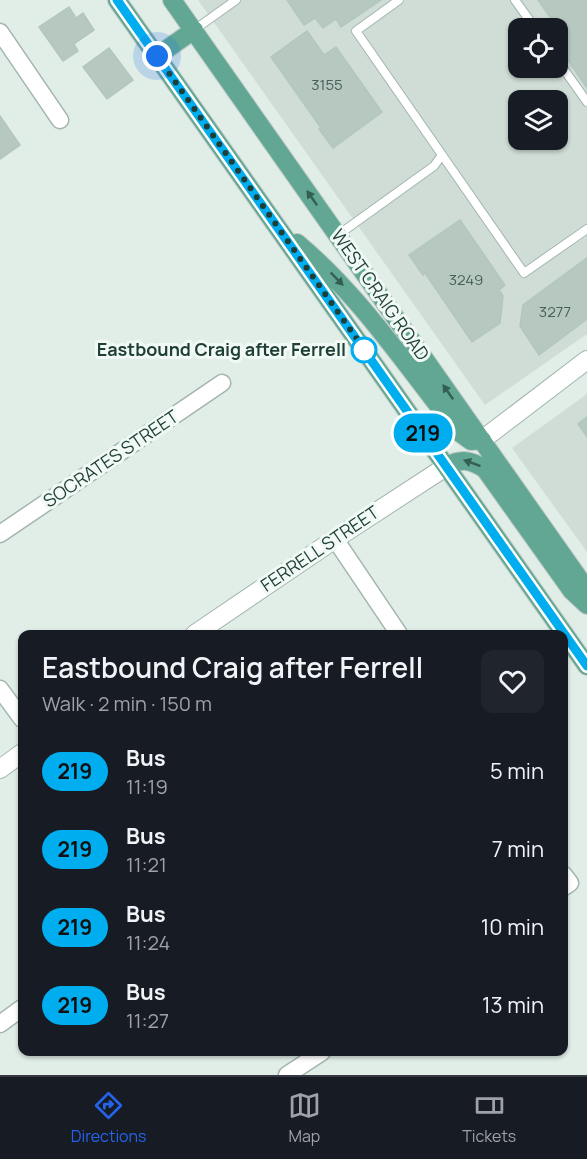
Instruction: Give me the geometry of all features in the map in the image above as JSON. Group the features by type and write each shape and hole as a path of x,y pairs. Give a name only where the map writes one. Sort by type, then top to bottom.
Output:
{"main road":[{"path":"117,0 562,630"},
{"name":"WEST CRAIG ROAD","path":"172,0 587,590"},
{"path":"157,56 194,30"},
{"path":"277,226 344,286 460,432 471,441 482,440"},
{"path":"447,466 462,460 471,461 485,469 572,591 587,604"},
{"path":"568,639 587,666"}],"street":[{"path":"0,32 60,120"},
{"path":"482,440 587,360"},
{"name":"SOCRATES STREET","path":"0,534 222,383"},
{"name":"FERRELL STREET","path":"201,630 334,539 447,466"},
{"path":"334,539 396,630"},
{"path":"0,689 18,714"},
{"path":"0,769 18,756"},
{"path":"0,1024 18,1011"},
{"path":"287,1075 316,1056"}],"lane":[{"path":"194,30 236,0"},
{"path":"399,0 356,32 524,273 587,229"},
{"path":"515,0 528,18"},
{"path":"568,75 587,102"},
{"path":"338,235 434,166 442,155"}],"shaded area":[{"path":"198,0 587,0 587,334 485,405"},
{"path":"587,394 587,552 512,448"}],"building":[{"path":"287,0 381,0 341,27 336,19 323,28 315,18 304,25"},
{"path":"538,0 587,0 587,88 568,60 568,18 551,18"},
{"path":"69,7 76,18 83,13 94,30 74,44 78,51 63,61 39,27"},
{"path":"307,31 324,55 336,47 382,112 333,148 271,57"},
{"path":"109,48 133,80 107,99 83,67"},
{"path":"0,116 20,145 0,159"},
{"path":"460,220 505,285 499,290 503,296 500,323 472,342 425,273 423,275 409,255"},
{"path":"587,258 587,319 539,355 520,326 523,305"},
{"path":"587,417 587,437 578,424"}],"bus line":[{"name":"219","path":"117,0 562,630"},
{"name":"219","path":"568,639 587,666"}],"place":[{"name":"Eastbound Craig after Ferrell","path":"364,350"}],"route":[{"path":"157,56 371,359 364,350"}]}
